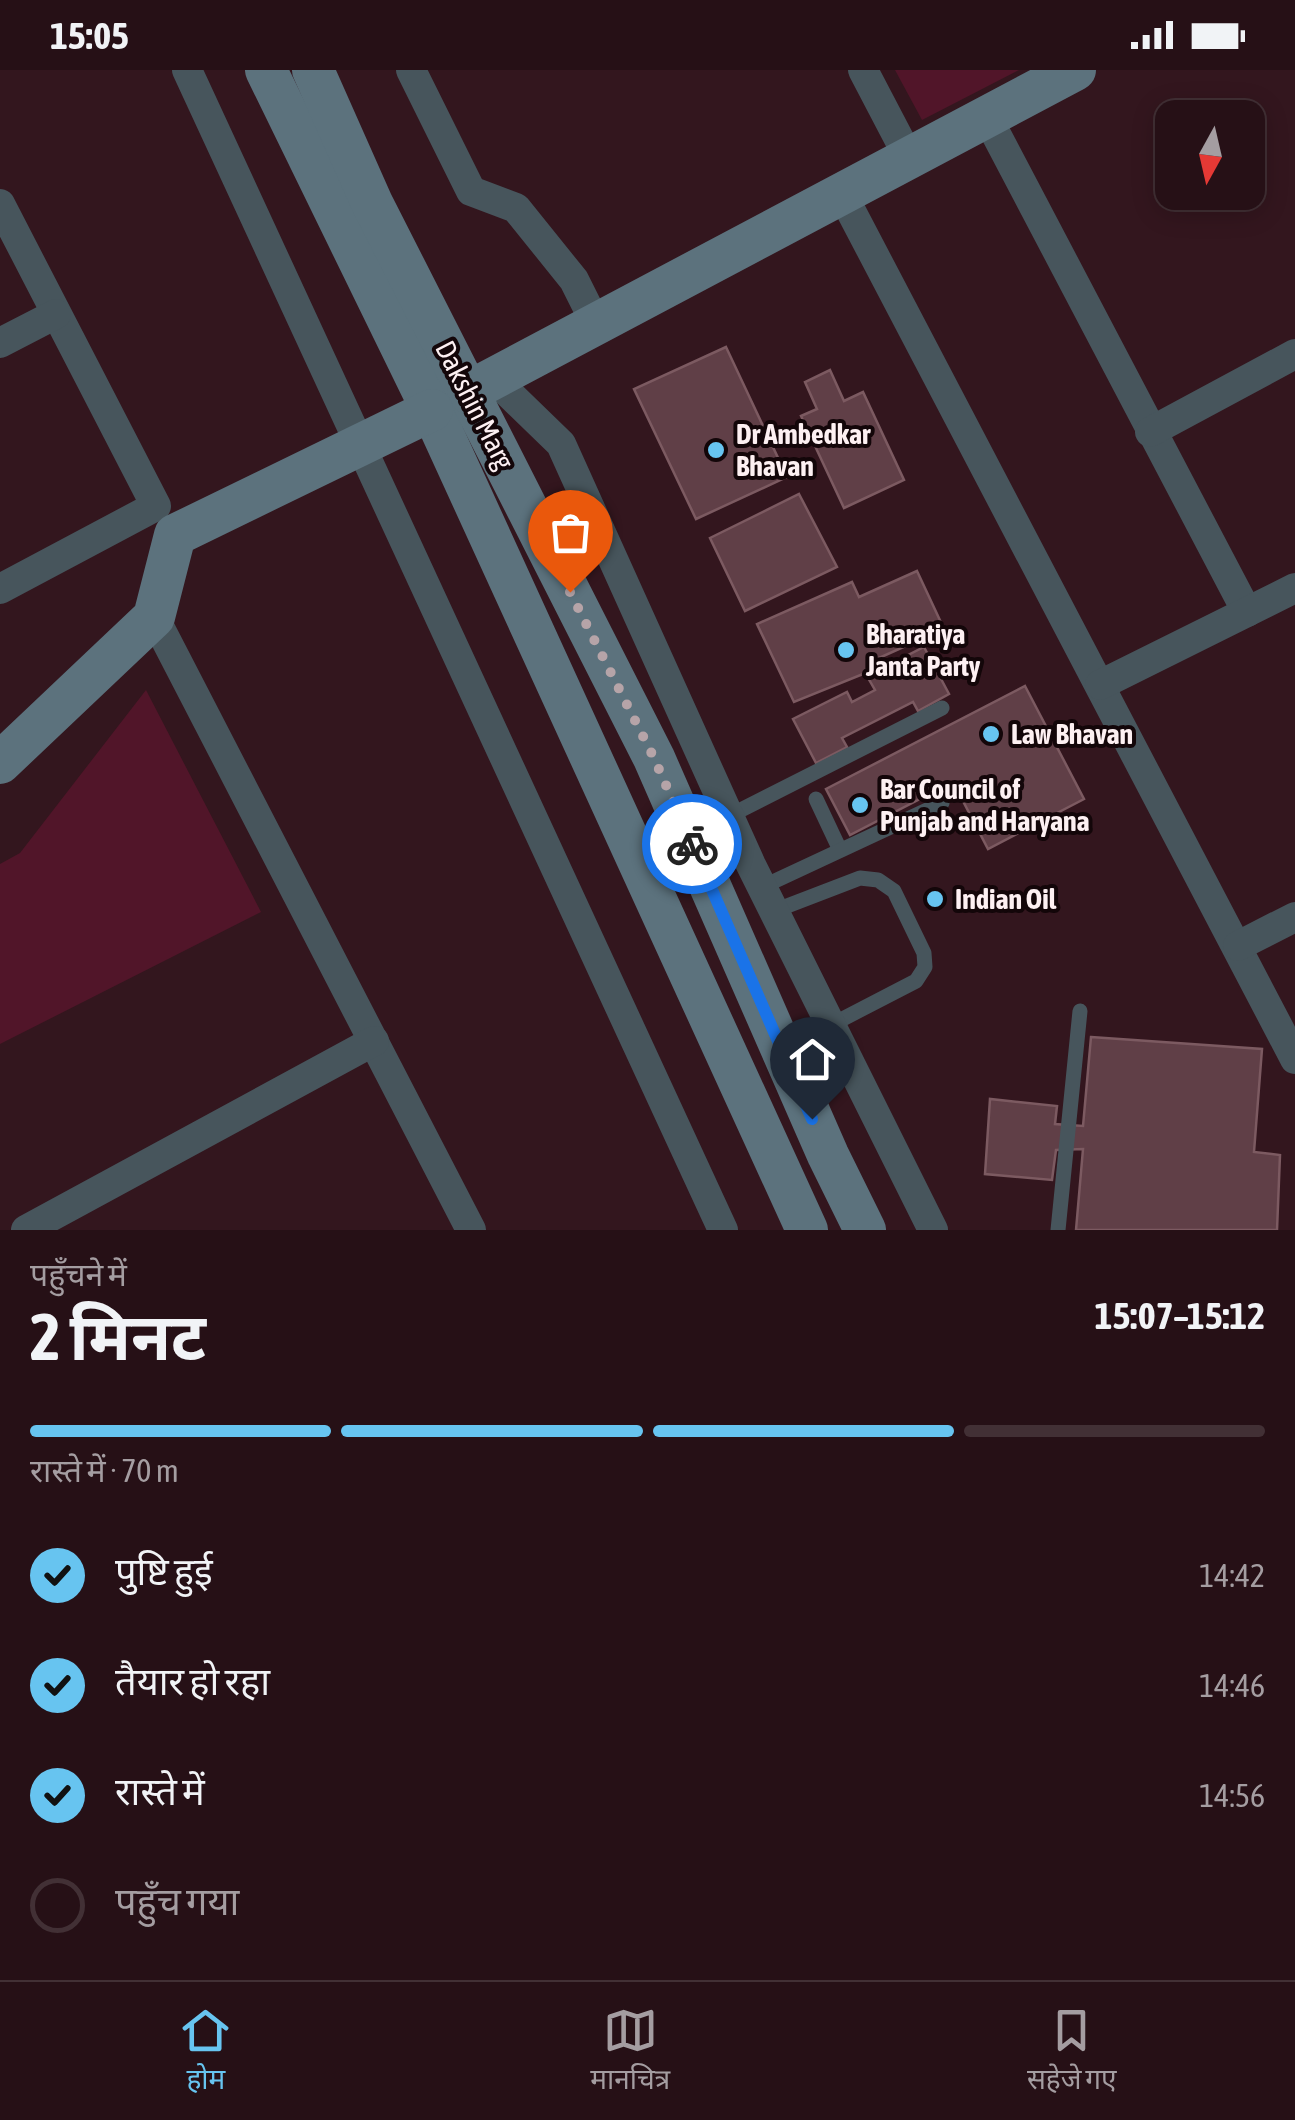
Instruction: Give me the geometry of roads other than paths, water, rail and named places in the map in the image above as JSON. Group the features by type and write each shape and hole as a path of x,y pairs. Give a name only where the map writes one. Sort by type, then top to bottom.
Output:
{"main road":[{"name":"Dakshin Marg","path":"266,70 465,394 806,1230"},
{"name":"Dakshin Marg","path":"313,70 372,203 465,394 654,758 828,1155 865,1230"},
{"path":"0,762 154,616 165,520 362,445 1075,70"}],"street":[{"path":"187,70 724,1230"},
{"path":"411,70 470,191 516,208 574,280 596,324"},
{"path":"862,70 909,158"},
{"path":"987,117 1246,612"},
{"path":"842,194 1295,1059"},
{"path":"0,204 165,520 0,589"},
{"path":"0,344 56,314"},
{"path":"1150,432 1295,354"},
{"path":"465,394 561,444 728,816 933,1230"},
{"path":"1100,685 1295,588"},
{"path":"154,616 471,1230"},
{"path":"1238,946 1295,917"},
{"path":"26,1230 374,1041"}],"lane":[{"path":"728,816 942,708"},
{"path":"816,799 840,850"},
{"path":"768,899 840,850 942,803"},
{"path":"768,899 860,878 878,880 894,892 924,953 925,966 916,981 831,1024"},
{"path":"1058,1230 1080,1011"}],"place":[{"name":"Dr Ambedkar Bhavan","path":"716,450"},
{"name":"Bharatiya Janta Party","path":"846,650"},
{"name":"Law Bhavan","path":"991,734"},
{"name":"Bar Council of Punjab and Haryana","path":"860,805"},
{"name":"Indian Oil","path":"935,899"}]}
